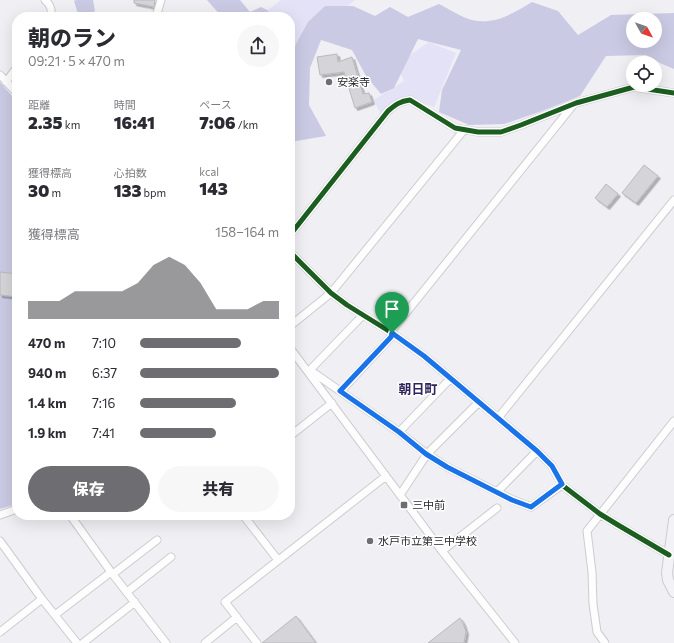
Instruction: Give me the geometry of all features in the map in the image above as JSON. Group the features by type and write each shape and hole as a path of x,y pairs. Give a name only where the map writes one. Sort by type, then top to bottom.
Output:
{"main road":[{"path":"674,520 667,574 668,580 674,592"}],"street":[{"path":"45,0 50,4 52,12"},
{"path":"157,12 161,0"},
{"path":"6,82 12,74"},
{"path":"0,75 12,88"},
{"path":"295,229 388,112 403,100 410,100 455,128 478,132 501,132 576,103 634,87 674,93"},
{"path":"340,391 391,337 393,329 576,103"},
{"path":"295,322 331,293 464,130"},
{"path":"498,418 674,200"},
{"path":"295,257 331,293 392,333 479,402 537,451 552,466 562,484 600,514 669,555"},
{"path":"309,371 363,315"},
{"path":"295,354 442,551 515,643"},
{"path":"309,371 314,372 399,432 426,454 447,467 497,492 531,507 562,484"},
{"path":"399,432 450,379"},
{"path":"400,495 426,454 479,402"},
{"path":"295,432 332,403"},
{"path":"605,643 597,632 587,531 674,421"},
{"path":"497,492 537,451"},
{"path":"257,643 225,602 386,476"},
{"path":"442,551 497,508"},
{"path":"0,515 12,511"},
{"path":"74,520 166,643"},
{"path":"247,520 278,560"},
{"path":"55,616 157,540"},
{"path":"0,541 42,599 77,643"},
{"path":"127,592 171,557"},
{"path":"0,632 42,599"},
{"path":"83,643 135,602"},
{"path":"205,643 237,617"}],"shaded area":[{"path":"93,0 95,11 77,12 74,1"},
{"path":"207,0 240,0 250,12 218,12"},
{"path":"281,0 355,0 295,47 295,12 265,12"},
{"path":"532,2 558,11 578,35 611,15 626,15 626,48 662,48 662,13 674,13 674,69 662,64 662,56 606,56 580,96 504,124 469,125 439,112 442,90 461,50 418,39 394,88 381,94 366,76 352,50 321,40 310,68 309,105 326,136 295,141 295,46 308,22 325,6 353,6 375,16 390,7 408,17 439,4 472,20 489,21 504,17"},
{"path":"261,7 269,11 268,12 250,12"},
{"path":"429,42 456,53 434,107 404,96 380,113 374,100 404,81 397,64"},
{"path":"0,82 12,96 12,505 0,509"}],"building":[{"path":"134,0 155,0 154,7 134,3"},
{"path":"337,54 338,62 352,57 363,94 369,93 372,102 355,108 344,72 320,75 317,57"},
{"path":"644,165 658,176 636,203 622,193"},
{"path":"606,184 618,194 607,207 595,198"},
{"path":"0,272 12,273 12,296 0,295"},
{"path":"296,616 316,643 262,643"},
{"path":"460,618 466,632 464,643 428,643"}],"cycle path":[{"path":"295,229 388,111 400,102 410,100 455,128 478,132 501,132 576,103 634,87 674,93"},
{"path":"295,257 331,293 424,356 537,451 552,466 562,485 600,514 669,555"}],"place":[{"name":"安楽寺","path":"329,82"},
{"name":"三中前","path":"404,505"},
{"name":"水戸市立第三中学校","path":"370,541"}],"district":[{"name":"朝日町","path":"418,389"}],"route":[{"path":"392,333 424,356 537,451 552,466 562,484 531,507 512,500 447,467 426,454 399,432 340,391 391,337 392,333"}]}
